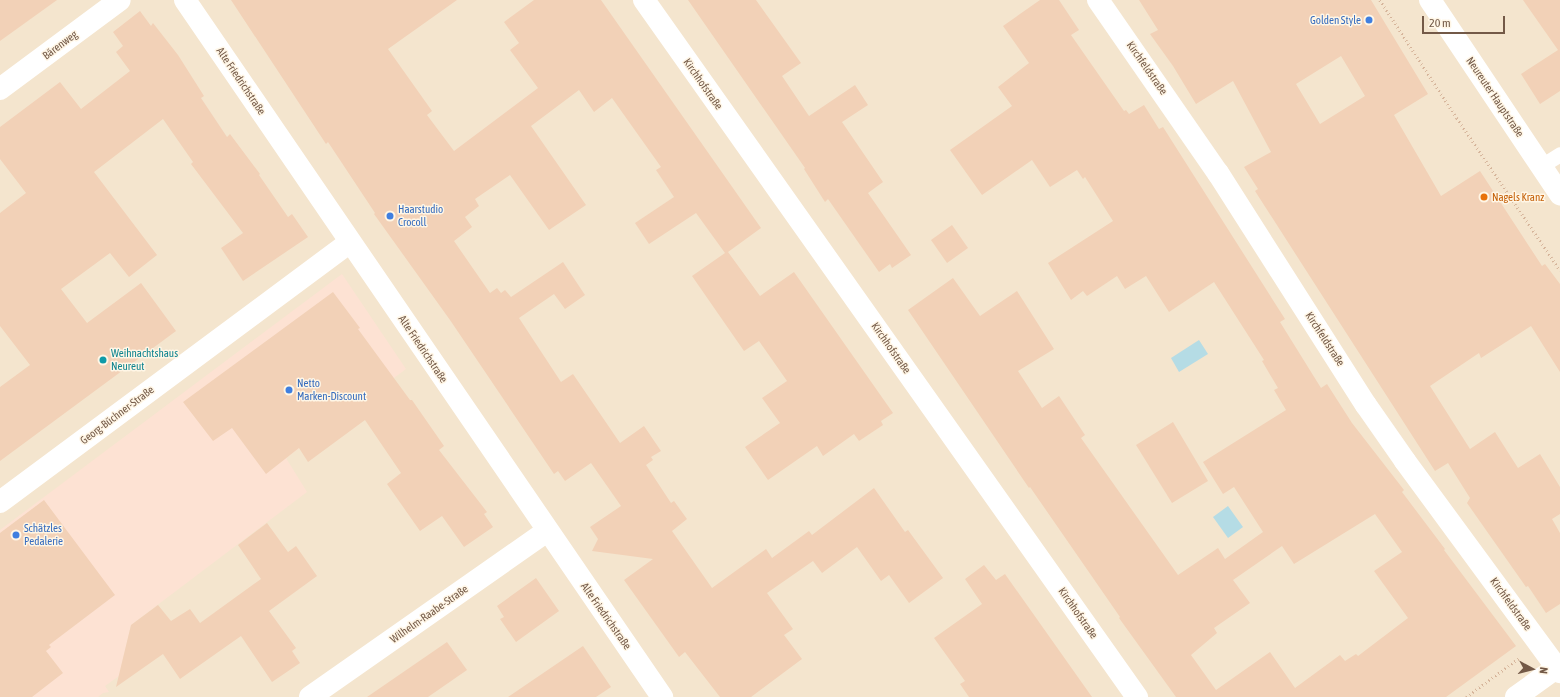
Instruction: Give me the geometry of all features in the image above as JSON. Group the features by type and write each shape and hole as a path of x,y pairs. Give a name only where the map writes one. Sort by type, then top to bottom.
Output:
{"street":[{"name":"Bärenweg","path":"0,89 120,0"},
{"name":"Alte Friedrichstraße","path":"185,0 662,697"},
{"name":"Kirchhofstraße","path":"644,0 1137,697"},
{"name":"Kirchfeldstraße","path":"1098,0 1218,173 1366,405 1405,461 1559,668"},
{"name":"Neureuter Hauptstraße","path":"1430,0 1560,194"},
{"name":"Georg-Büchner-Straße","path":"0,502 350,242"},
{"name":"Wilhelm-Raabe-Straße","path":"310,697 547,531"},
{"path":"1516,697 1559,668"}],"lane":[{"path":"1541,166 1560,154"}],"path":[{"path":"1380,0 1457,118 1560,270"},
{"path":"1466,697 1539,643"}],"shaded area":[{"path":"0,0 1560,0 1560,697 0,697"},
{"path":"342,274 406,369 286,458 307,492 131,625 119,676 105,686 109,692 103,693 98,697 0,697 0,530"}],"water":[{"path":"1199,340 1208,354 1179,372 1171,358"},
{"path":"1228,506 1243,527 1228,538 1213,517"}],"building":[{"path":"0,0 57,0 0,41"},
{"path":"231,0 457,0 388,49 432,111 427,115 454,151 538,88 510,50 519,43 504,22 534,0 601,0 761,228 728,252 760,296 794,272 893,413 881,421 883,425 859,441 854,434 823,456 817,446 768,480 745,447 780,423 762,398 787,381 759,341 744,351 692,276 725,253 696,213 649,244 635,223 674,197 656,170 661,167 612,98 594,112 579,90 531,126 586,205 549,230 510,175 475,199 479,206 465,217 472,227 454,241 490,293 497,288 501,293 505,290 511,297 563,262 585,295 565,309 554,294 519,318 561,382 573,374 620,443 644,426 661,451 651,457 653,460 646,465 671,503 674,501 687,519 672,531 712,588 766,549 772,558 809,531 812,535 874,488 905,532 908,530 943,578 909,603 889,575 881,581 857,547 822,573 813,561 767,593 793,629 784,635 802,659 751,697 720,697 685,652 679,657 624,580 653,559 592,551 598,539 590,527 621,506 591,463 565,481 558,471 554,474 450,320 374,214 375,213 328,142 326,144"},
{"path":"688,0 756,0 801,63 782,76 809,116 855,85 868,105 842,122 883,182 868,193 911,255 892,268 890,264 879,272 828,199 825,202 804,169 805,168"},
{"path":"1040,0 1059,0 1079,30 1071,35 1124,111 1126,110 1129,114 1144,105 1159,129 1163,127 1285,319 1280,322 1321,388 1327,384 1352,423 1404,490 1402,492 1516,646 1446,697 1176,697 1119,618 1120,617 1030,487 1029,488 908,310 953,278 980,316 1017,291 1054,349 1018,371 1042,408 1059,396 1085,435 1081,438 1178,575 1218,548 1225,559 1263,532 1234,487 1223,494 1203,462 1286,410 1274,390 1278,388 1262,361 1264,360 1214,282 1169,312 1146,276 1125,289 1117,276 1087,296 1083,291 1071,300 1048,263 1113,221 1085,177 1083,179 1077,170 1050,187 1032,160 982,195 950,150 1012,106 998,87 1029,63 1003,26","holes":["1375,514 1402,552 1374,571 1408,618 1358,656 1356,654 1345,661 1340,655 1295,688 1270,652 1216,690 1191,655 1217,633 1214,628 1250,603 1233,580 1282,546 1294,564"]},
{"path":"1139,0 1371,0 1428,94 1394,115 1441,196 1480,171 1542,266 1545,264 1560,284 1560,372 1531,326 1481,358 1479,353 1430,386 1470,449 1495,432 1518,468 1540,454 1560,487 1560,514 1552,519 1560,533 1560,604 1546,613 1467,503 1470,498 1448,463 1435,471 1255,191 1258,189 1244,167 1271,152 1233,81 1196,104 1173,66 1150,34 1158,30","holes":["1341,56 1365,96 1320,124 1296,84"]},
{"path":"1523,0 1560,0 1560,91 1540,104 1521,74 1558,50"},
{"path":"140,11 151,26 153,23 178,55 204,96 201,98 227,137 230,134 260,174 259,175 288,217 292,214 308,237 243,281 221,248 243,233 191,164 193,162 163,119 94,172 157,255 129,277 110,253 61,289 87,323 141,283 176,331 0,461 0,387 30,365 0,326 0,213 26,193 0,159 0,127 60,82 81,109 130,71 116,52 123,46 113,32"},
{"path":"952,225 968,248 947,263 931,240"},
{"name":"Netto Marken-Discount","path":"333,292 360,328 358,329 410,400 412,400 444,446 439,450 487,512 484,514 493,527 464,547 442,516 420,531 387,484 401,473 365,420 308,462 299,448 266,474 232,428 213,441 183,402"},
{"path":"1173,422 1208,481 1172,503 1136,445"},
{"path":"44,500 115,595 49,645 51,647 46,651 63,673 32,697 0,697 0,533"},
{"path":"267,523 288,552 296,546 317,576 269,611 296,648 292,651 300,663 272,682 241,636 180,679 163,654 116,687 131,625 158,605 171,621 190,609 200,623 261,579 238,545"},
{"path":"984,565 996,580 1005,574 1092,697 969,697 960,684 965,681 934,638 982,604 965,579"},
{"path":"536,578 559,611 516,642 500,619 504,617 497,606"},
{"path":"447,642 467,670 428,697 367,697"},
{"path":"583,646 611,687 596,697 508,697"}],"place":[{"name":"Golden Style","path":"1369,20"},
{"name":"Nagels Kranz","path":"1484,197"},
{"name":"Haarstudio Crocoll","path":"390,216"},
{"name":"Weihnachtshaus Neureut","path":"103,360"},
{"name":"Netto Marken-Discount","path":"289,390"},
{"name":"Schätzles Pedalerie","path":"16,535"}]}
